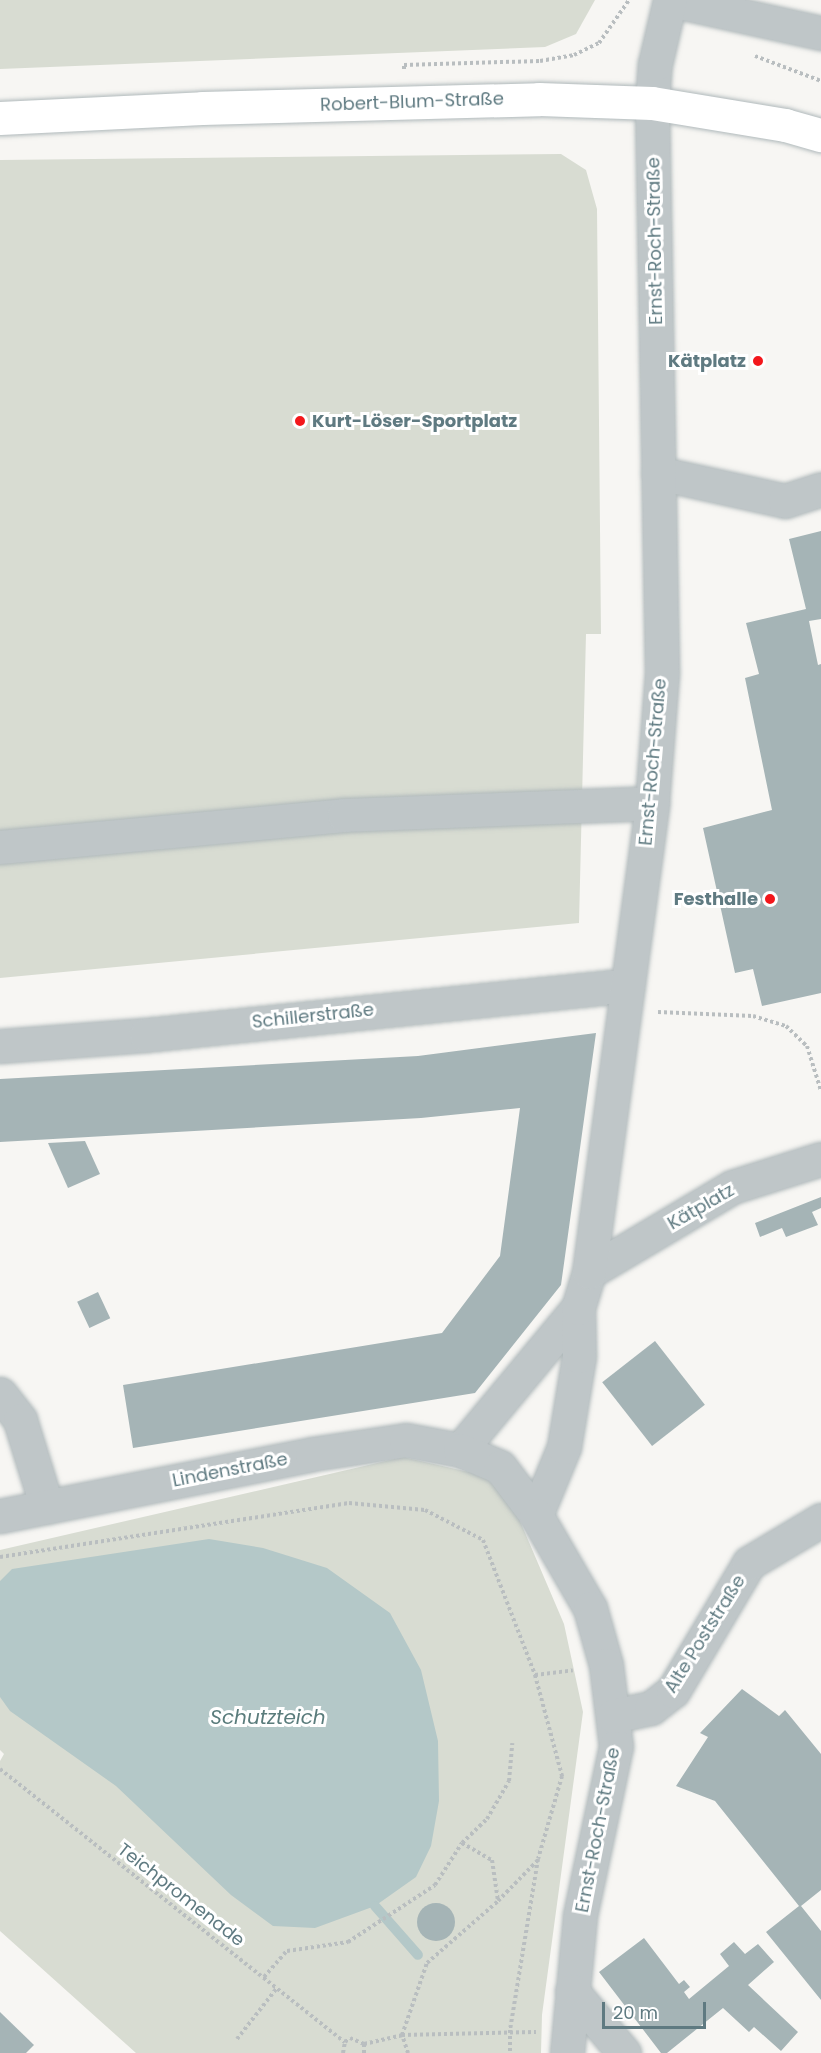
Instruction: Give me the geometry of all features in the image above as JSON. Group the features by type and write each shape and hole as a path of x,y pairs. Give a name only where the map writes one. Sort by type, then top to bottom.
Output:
{"main road":[{"name":"Robert-Blum-Straße","path":"0,118 539,99 652,104 740,117 821,135"}],"street":[{"path":"670,0 821,33"},
{"name":"Ernst-Roch-Straße","path":"536,1515 564,1448 579,1356 578,1308 589,1272 652,803 662,672 652,104 656,64 670,0"},
{"path":"658,474 785,501 821,489"},
{"path":"0,847 344,815 652,803"},
{"name":"Schillerstraße","path":"0,1046 626,998"},
{"name":"Kätplatz","path":"589,1272 732,1187 821,1159"},
{"path":"460,1450 578,1308"},
{"path":"0,1394 20,1420 47,1507"},
{"name":"Lindenstraße","path":"0,1516 312,1454 406,1440 460,1450 500,1467"},
{"name":"Ernst-Roch-Straße","path":"500,1467 536,1515 590,1608 606,1665 613,1716 616,1746 580,1916 567,2053"},
{"name":"Alte Poststraße","path":"613,1716 651,1708 673,1691 749,1563 821,1520"},
{"path":"572,1991 624,2053"}],"path":[{"path":"408,103 404,65 540,61 574,55 599,43 629,0"},
{"path":"626,998 753,1016 786,1026 807,1046 821,1091"},
{"path":"0,1557 349,1503 425,1510 483,1540 504,1586 535,1675 562,1776 538,1859 510,2030 510,2053"},
{"path":"264,1977 286,1951 348,1942 435,1885 462,1843 487,1819 509,1780 512,1743"},
{"name":"Teichpromenade","path":"0,1769 345,2042"},
{"path":"462,1843 492,1860 498,1901"},
{"path":"408,2053 402,2035 427,1962 498,1901 538,1859"},
{"path":"237,2038 277,1988"},
{"path":"343,2053 345,2042 350,2038 364,2044 402,2035 510,2030"},
{"path":"364,2044 364,2053"}],"shaded area":[{"path":"0,0 595,0 576,34 545,47 0,69"},
{"name":"Kurt-Löser-Sportplatz","path":"561,154 586,170 597,209 601,634 586,634 579,923 0,978 0,160"},
{"path":"403,1457 482,1475 511,1500 564,1624 583,1712 542,2015 541,2053 136,2053 0,1931 0,1761 4,1754 0,1750 0,1550"}],"water":[{"name":"Schutzteich","path":"209,1539 263,1548 327,1568 390,1613 421,1670 438,1741 439,1801 431,1846 416,1877 375,1906 315,1928 273,1926 231,1895 116,1786 10,1711 0,1697 0,1581 12,1569"}],"building":[{"name":"Festhalle","path":"821,531 821,619 809,621 818,665 821,664 821,993 762,1006 753,969 735,973 703,828 772,810 745,678 759,674 746,623 806,609 789,539"},
{"path":"596,1033 561,1285 475,1393 133,1448 123,1385 442,1333 500,1256 520,1108 421,1118 0,1142 0,1079 418,1056"},
{"path":"85,1141 100,1174 68,1188 48,1143"},
{"path":"821,1197 821,1208 812,1212 818,1225 786,1237 782,1228 760,1237 755,1223"},
{"path":"98,1292 110,1318 89,1328 77,1302"},
{"path":"655,1341 705,1405 652,1446 602,1382"},
{"path":"742,1689 779,1716 785,1710 821,1754 821,1890 801,1906 821,1931 821,2000 766,1932 799,1906 715,1801 676,1786 708,1737 700,1733"},
{"path":"436,1903 450,1908 455,1922 450,1936 436,1941 422,1936 417,1922 422,1908"},
{"path":"644,1938 679,1984 684,1980 690,1987 684,1992 689,1999 729,1966 720,1954 734,1942 745,1954 758,1944 774,1962 748,1985 798,2032 781,2051 754,2027 749,2032 723,2008 667,2053 661,2053 599,1972"},
{"path":"0,2012 34,2045 26,2053 0,2053"}],"waterway":[{"path":"375,1906 418,1955"}],"place":[{"name":"Kätplatz","path":"758,361"},
{"name":"Kurt-Löser-Sportplatz","path":"300,421"},
{"name":"Festhalle","path":"770,899"}]}
